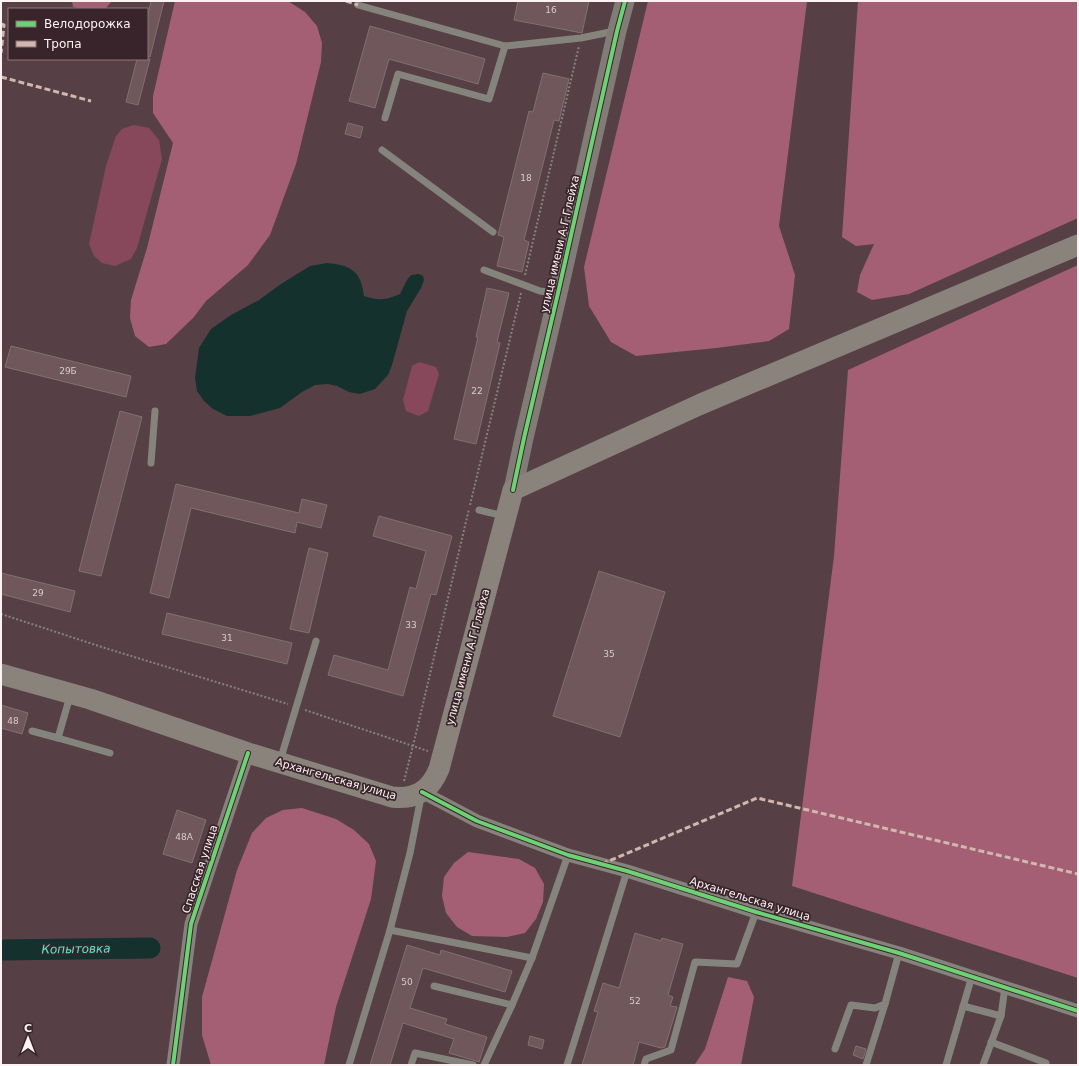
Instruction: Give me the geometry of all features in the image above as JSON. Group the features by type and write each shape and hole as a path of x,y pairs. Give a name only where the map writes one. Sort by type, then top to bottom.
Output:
{"main road":[{"path":"513,490 701,404 1078,245"},
{"name":"улица имени А.Г.Глейха","path":"422,792 428,787 436,776 443,756 513,490"},
{"name":"Архангельская улица","path":"1,674 71,694 248,753 392,797 408,797 422,792"}],"street":[{"name":"улица имени А.Г.Глейха","path":"513,490 625,1"},
{"name":"Спасская улица","path":"173,1065 191,924 248,753"},
{"name":"Архангельская улица","path":"422,792 477,821 568,856 627,871 756,912 899,953 1078,1011"}],"lane":[{"path":"358,5 505,46 581,38 617,31"},
{"path":"384,118 398,74 489,99 505,46"},
{"path":"382,150 493,232"},
{"path":"484,270 540,291 558,293"},
{"path":"151,463 155,411"},
{"path":"479,510 506,517"},
{"path":"280,762 316,641"},
{"path":"58,738 71,694"},
{"path":"32,731 110,753"},
{"path":"349,1065 390,930 410,853 422,792"},
{"path":"484,1065 532,958 568,856"},
{"path":"567,1065 627,871"},
{"path":"644,1065 646,1058 671,1050 695,962 737,964 756,912"},
{"path":"390,930 532,958"},
{"path":"866,1065 899,953"},
{"path":"946,1065 972,976"},
{"path":"434,986 512,1005"},
{"path":"984,1065 1001,1016 1005,987"},
{"path":"835,1049 851,1005 875,1008 885,1004"},
{"path":"964,1006 1001,1016"},
{"path":"991,1042 1046,1063 1045,1065"},
{"path":"411,1065 415,1053 473,1065"}],"path":[{"path":"525,277 581,38"},
{"path":"400,798 521,292"},
{"path":"1,614 296,707 443,756"}],"shaded area":[{"path":"72,1 112,1 106,8 73,7"},
{"path":"175,1 288,1 305,12 317,26 322,43 321,62 296,164 270,235 248,265 206,301 194,317 166,344 149,347 135,336 130,318 131,300 147,248 173,143 153,113 153,96"},
{"path":"648,1 807,1 779,226 795,275 789,329 769,341 636,356 611,342 589,306 584,267"},
{"path":"858,1 1078,1 1078,218 909,294 872,300 857,292 860,275 874,244 856,246 842,237"},
{"path":"134,125 149,128 159,140 162,159 137,248 131,259 115,266 102,263 94,256 89,244 106,166 116,136 122,129"},
{"path":"327,263 342,265 353,271 357,275 363,287 364,296 374,299 386,299 400,294 411,275 419,274 423,276 424,280 421,288 407,311 388,375 375,389 360,394 349,392 337,386 328,384 315,385 302,392 280,408 250,416 227,416 213,409 204,401 197,391 195,378 199,348 211,329 231,315 259,300 310,266"},
{"path":"1078,265 1078,978 792,886 834,556 848,370"},
{"path":"419,362 436,367 439,374 428,411 419,416 406,411 403,400 412,366"},
{"path":"302,808 336,819 354,830 369,844 376,861 371,899 336,1007 324,1065 211,1065 202,1035 202,997 237,870 252,833 266,818 283,810"},
{"path":"468,852 519,859 535,868 544,884 543,902 536,919 525,933 507,937 472,936 457,927 446,913 442,896 444,877 454,863"},
{"path":"728,977 747,981 754,997 741,1065 693,1065 705,1049"}],"building":[{"path":"151,1 164,1 150,57 148,56 148,14"},
{"path":"518,1 589,1 582,33 514,20"},
{"path":"370,26 485,59 478,84 389,59 375,108 349,101"},
{"path":"150,59 138,105 126,102 137,60"},
{"path":"543,73 569,79 559,121 554,120 524,240 529,242 522,272 497,266 504,237 498,235 529,111 533,112"},
{"path":"348,123 363,127 360,138 345,134"},
{"path":"487,288 509,293 497,342 500,343 476,444 454,439 478,337 476,337"},
{"path":"11,346 131,376 126,397 5,367"},
{"path":"120,411 142,417 101,576 79,571"},
{"path":"176,484 299,513 302,499 327,505 321,528 297,522 295,533 191,508 169,598 150,593"},
{"path":"379,516 452,536 436,595 431,594 403,696 328,675 334,655 388,670 410,587 416,589 426,551 373,536"},
{"path":"309,548 328,553 309,633 290,629"},
{"path":"599,571 665,592 620,737 553,716"},
{"path":"1,573 75,591 70,612 1,594"},
{"path":"167,613 292,643 287,664 162,634"},
{"path":"1,705 28,713 22,734 1,728"},
{"path":"177,810 206,820 192,863 163,854"},
{"path":"635,933 661,941 662,938 683,944 668,995 673,997 670,1006 677,1007 665,1047 661,1048 639,1042 633,1065 582,1065 598,1012 594,1011 603,983 619,988"},
{"path":"407,945 440,955 441,950 512,971 505,992 423,968 410,1008 447,1019 445,1024 487,1037 479,1062 449,1053 454,1039 403,1023 390,1065 370,1065"},
{"path":"530,1036 544,1040 542,1049 528,1045"},
{"path":"856,1046 866,1049 863,1059 853,1055"}],"waterway":[{"name":"Копытовка","path":"1,950 150,948"}],"marked path":[{"path":"346,1 358,5"},
{"path":"1,24 4,25 1,53"},
{"path":"1,77 91,101"},
{"path":"602,864 757,798 1078,874"}],"cycle path":[{"path":"513,490 625,1"},
{"path":"173,1065 191,924 248,753"},
{"path":"422,792 477,821 568,855 627,871 756,912 899,953 1078,1011"}]}
